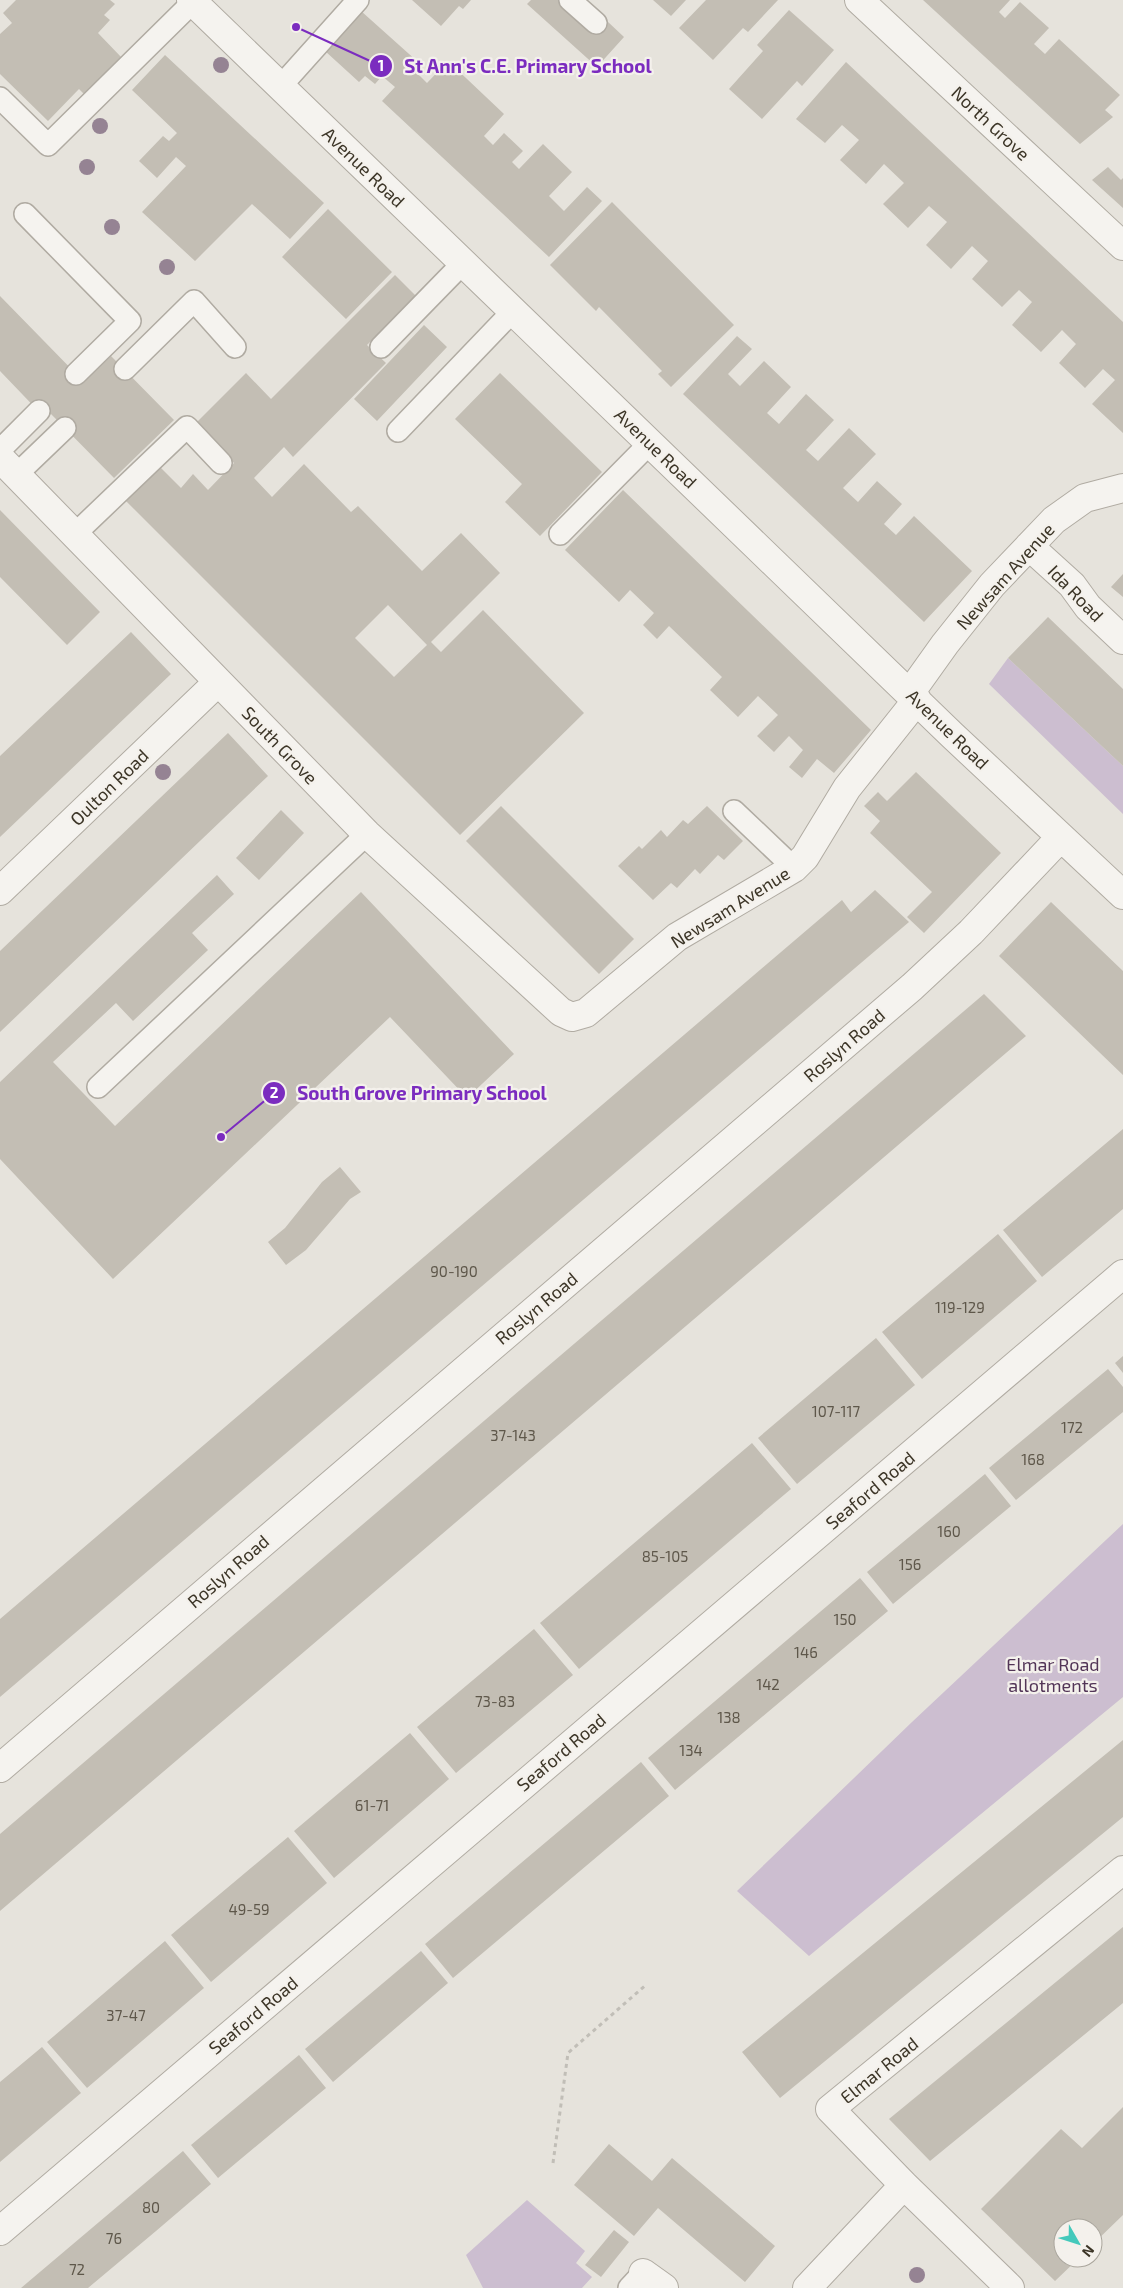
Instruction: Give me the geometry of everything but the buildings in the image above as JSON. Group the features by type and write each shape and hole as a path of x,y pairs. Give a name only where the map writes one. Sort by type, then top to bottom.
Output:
{"street":[{"name":"North Grove","path":"859,0 1123,246"},
{"name":"Avenue Road","path":"192,1 913,697 1123,895"},
{"name":"South Grove","path":"8,467 367,834 561,1012 572,1017"},
{"name":"Newsam Avenue","path":"572,1017 586,1013 677,937 794,868 805,857 847,788 913,697 945,644 992,585 1054,520 1085,498 1123,488"},
{"name":"Ida Road","path":"1029,546 1072,584 1088,607 1123,640"},
{"name":"Oulton Road","path":"0,891 218,682"},
{"name":"Roslyn Road","path":"0,1768 912,986 971,932 1062,837"},
{"name":"Seaford Road","path":"0,2231 1123,1274"},
{"name":"Elmar Road","path":"1010,2288 904,2185 830,2109 1123,1870"},
{"path":"807,2288 904,2185"}],"lane":[{"path":"280,86 358,0"},
{"path":"570,0 596,23"},
{"path":"0,98 48,145 192,1"},
{"path":"25,214 130,321 76,374"},
{"path":"382,346 463,263"},
{"path":"125,369 194,301 235,347"},
{"path":"398,431 513,311"},
{"path":"0,450 39,411"},
{"path":"74,535 187,427 221,463"},
{"path":"8,467 65,428"},
{"path":"560,534 650,442"},
{"path":"734,811 794,868"},
{"path":"98,1087 367,834"}],"path":[{"path":"553,2163 568,2053 647,1984"}],"green space":[{"path":"1008,658 1123,766 1123,814 989,684"},
{"name":"Elmar Road allotments","path":"1123,1524 1123,1697 809,1956 737,1891 912,1722"},
{"path":"527,2200 585,2251 576,2263 592,2277 582,2288 483,2288 466,2255"}],"place":[{"name":"St Ann's C.E. Primary School","path":"296,27"},
{"name":"South Grove Primary School","path":"221,1137"}]}
